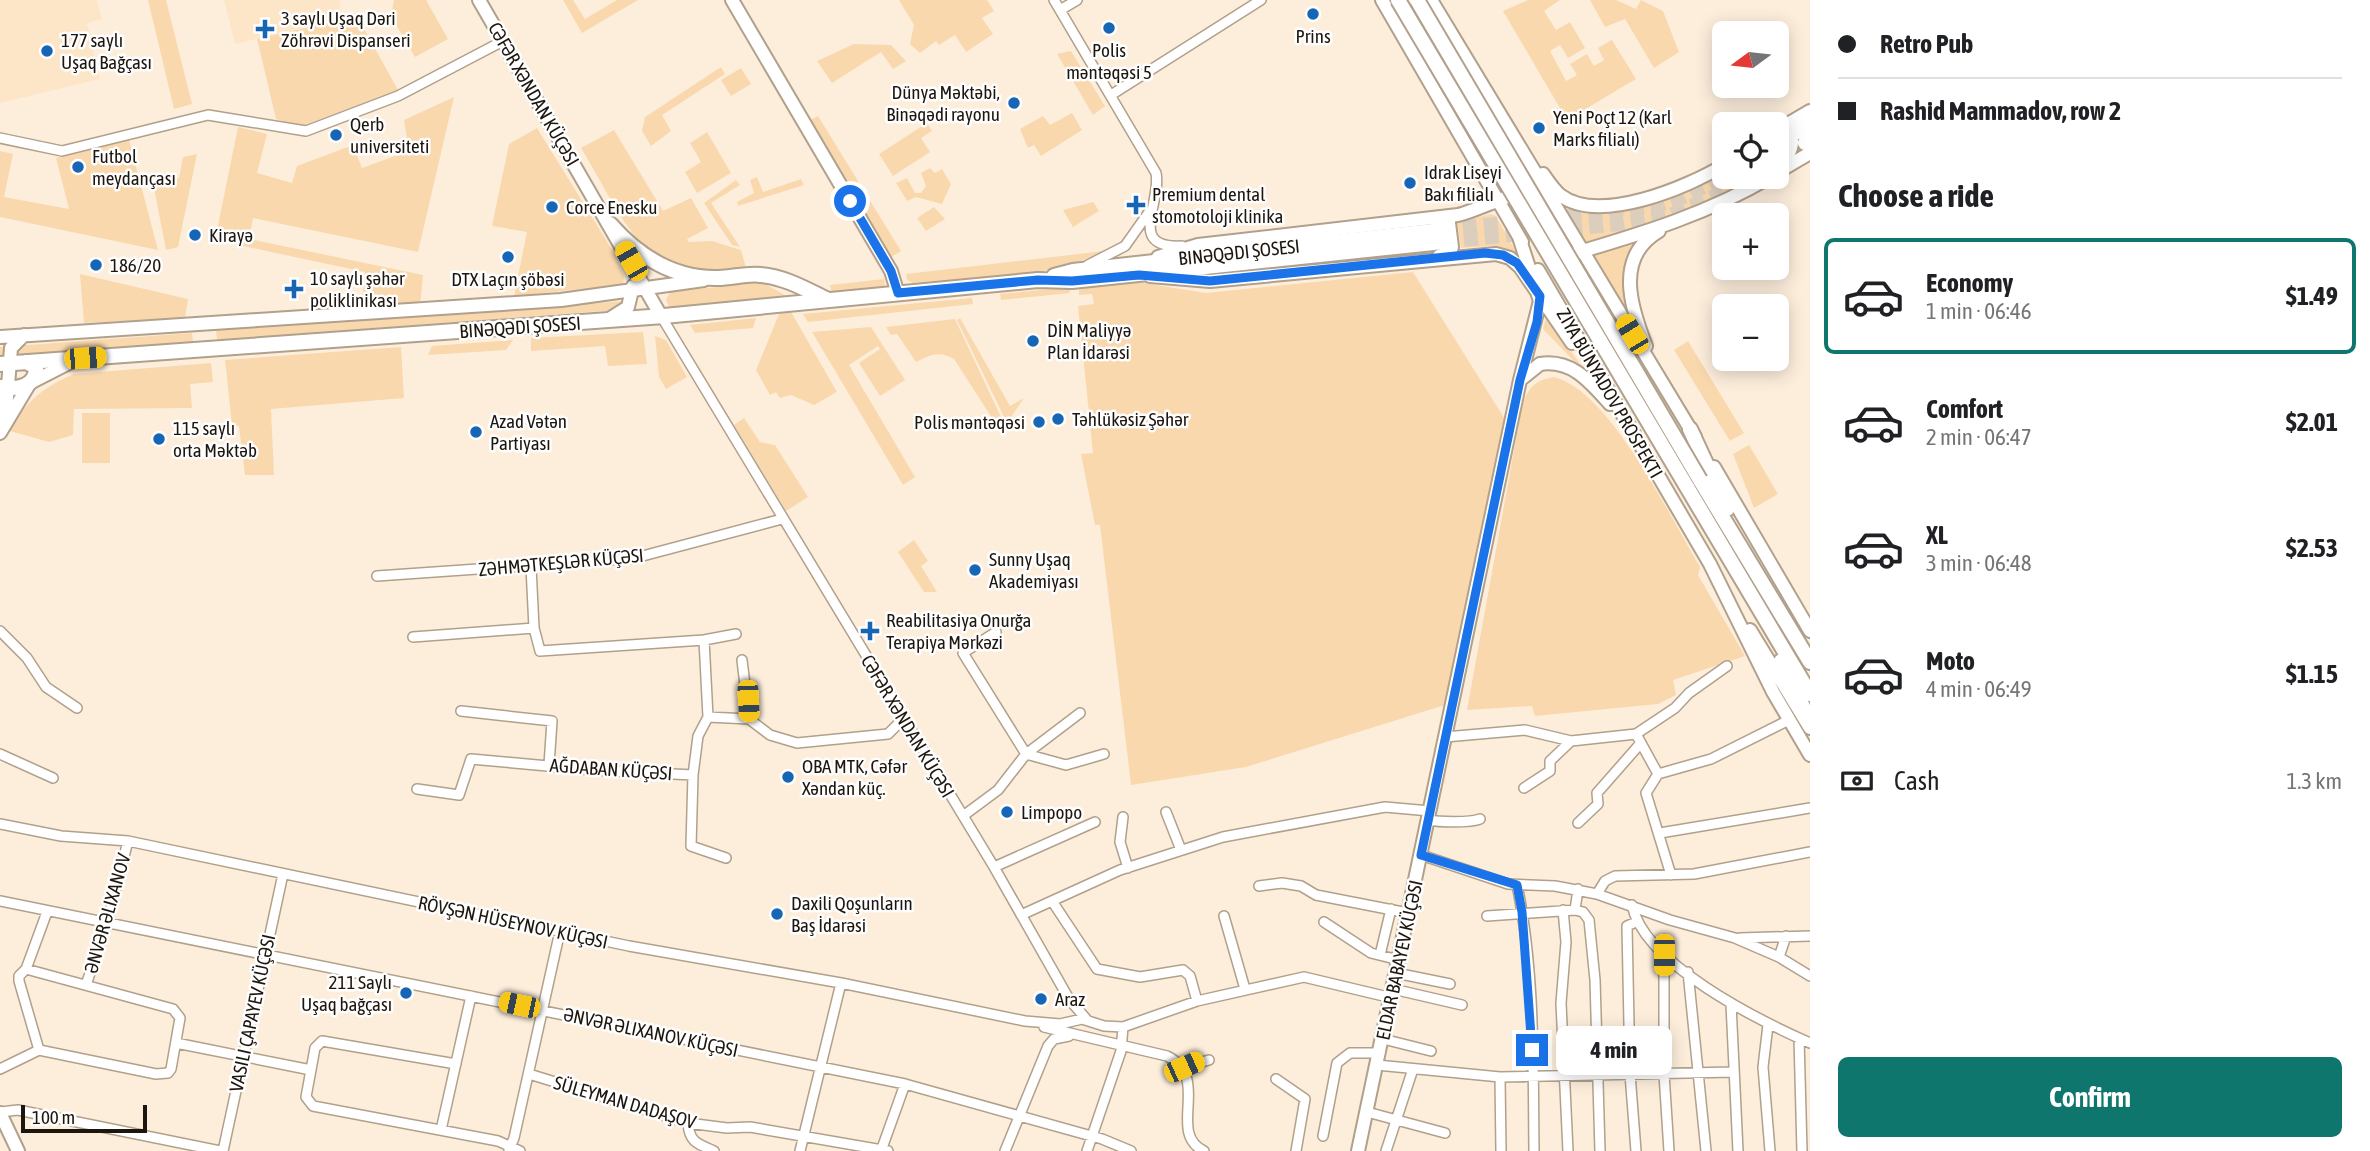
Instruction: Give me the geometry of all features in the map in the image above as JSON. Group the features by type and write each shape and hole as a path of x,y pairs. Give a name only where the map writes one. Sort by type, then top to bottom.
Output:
{"main road":[{"name":"CƏFƏR XƏNDAN KÜÇƏSI","path":"479,0 631,261 639,289 658,310"},
{"path":"732,0 891,271 898,293"},
{"name":"ZIYA BÜNYADOV PROSPEKTI","path":"1382,0 1710,564 1810,755"},
{"name":"ZIYA BÜNYADOV PROSPEKTI","path":"1398,0 1810,694"},
{"name":"ZIYA BÜNYADOV PROSPEKTI","path":"1416,0 1810,662"},
{"path":"1431,0 1810,631"},
{"path":"1789,124 1810,111"},
{"path":"1789,133 1789,151"},
{"path":"1470,153 1488,173 1501,178 1509,175 1517,165 1511,137"},
{"path":"1511,137 1530,154 1560,195 1586,204 1623,202 1667,194 1712,171"},
{"path":"1789,155 1807,141"},
{"path":"1789,160 1807,141"},
{"path":"1139,269 1198,245 1469,213 1499,203 1528,188 1537,191 1557,210"},
{"path":"1657,376 1632,307 1629,280 1634,258 1643,243 1676,223 1750,189"},
{"path":"1516,194 1510,209 1519,237 1532,251 1545,256 1560,257 1676,223"},
{"path":"1429,219 1447,221 1452,247 1450,252 1432,258"},
{"path":"610,224 637,252 659,265 681,274 718,278"},
{"path":"1545,256 1569,248 1571,241 1567,226"},
{"name":"BINƏQƏDI ŞOSESI","path":"9,380 26,362 606,320 658,310 829,300 1038,280 1072,281 1139,269 1442,236"},
{"name":"ELDAR BABAYEV KÜÇƏSI","path":"1358,1151 1520,380 1537,322 1540,296 1519,237"},
{"path":"1139,269 1210,281 1485,253 1503,255 1520,267 1631,429"},
{"name":"BINƏQƏDI ŞOSESI","path":"1038,280 1073,271 1139,269"},
{"path":"0,337 342,317 561,300 752,275 773,277 829,300"},
{"path":"658,310 657,292 667,285"},
{"path":"606,320 628,307 639,289"},
{"path":"2,428 14,342 24,335"},
{"path":"9,380 78,358"},
{"path":"9,380 36,373 36,367 26,362"},
{"path":"1520,380 1539,364 1557,364 1576,370 1631,429"},
{"path":"2,428 9,380"},
{"path":"1690,429 1755,571"},
{"path":"1710,564 1810,729"},
{"name":"ZIYA BÜNYADOV PROSPEKTI","path":"1740,579 1810,721"},
{"path":"0,1113 18,1151"}],"street":[{"path":"1054,0 1156,173 1158,182 1151,207 1139,230 1121,249 1073,271"},
{"path":"1060,10 1077,0"},
{"path":"1111,95 1261,0"},
{"path":"0,138 62,151 208,115 306,131 398,96 503,41"},
{"path":"1151,207 1150,225 1156,242 1167,247 1198,245"},
{"name":"CƏFƏR XƏNDAN KÜÇƏSI","path":"658,310 994,867 1073,1005 1087,1020"},
{"name":"ZƏHMƏTKEŞLƏR KÜÇƏSI","path":"377,576 635,558 782,519"},
{"path":"531,567 534,628 540,651 704,640 736,634"},
{"path":"413,637 534,628"},
{"path":"0,631 27,658 46,687 77,708"},
{"path":"996,632 963,653 1026,754 1066,765 1104,754"},
{"path":"704,640 708,717 749,719 770,735 797,743 888,733 903,719"},
{"path":"742,660 749,719"},
{"path":"1445,737 1525,730 1571,741 1636,734 1675,709 1689,693 1727,666"},
{"path":"461,711 552,721 549,765"},
{"path":"963,816 998,790 1026,754 1080,713"},
{"name":"AĞDABAN KÜÇƏSI","path":"417,789 459,795 471,759 693,775 698,736 708,717"},
{"path":"1671,875 1646,793 1658,774 1711,759 1790,720"},
{"path":"1636,734 1658,774"},
{"path":"1524,788 1550,771 1550,761 1571,741"},
{"path":"1578,823 1598,804 1597,793 1640,744"},
{"path":"0,754 53,778"},
{"path":"693,775 691,846 726,858"},
{"path":"1021,915 1128,868 1234,835 1391,807 1429,815 1440,822 1456,819 1468,823 1480,819"},
{"path":"1660,833 1810,807"},
{"path":"1166,812 1181,850"},
{"path":"1123,817 1120,842 1128,868"},
{"path":"994,867 1095,822"},
{"name":"RÖVŞƏN HÜSEYNOV KÜÇƏSI","path":"0,824 61,836 128,841 629,946 841,983 1025,1021"},
{"name":"ƏNVƏR ƏLIXANOV","path":"86,985 107,923 128,841"},
{"path":"1597,894 1605,881 1615,876 1694,874 1810,852"},
{"path":"1421,855 1517,885 1578,889 1597,894 1735,938 1779,957 1810,976"},
{"name":"VASILI ÇAPAYEV KÜÇƏSI","path":"222,1151 283,874"},
{"path":"1259,886 1282,883 1301,887 1316,895 1408,913"},
{"path":"1517,885 1522,912 1533,1077 1534,1151"},
{"path":"1575,910 1578,889"},
{"name":"ƏNVƏR ƏLIXANOV KÜÇƏSI","path":"0,901 905,1084 1131,1151"},
{"path":"1052,901 1097,969 1143,978 1183,971 1190,976 1197,1001"},
{"path":"1632,905 1636,922 1664,955 1731,1004 1810,1044"},
{"path":"1380,956 1391,909"},
{"path":"1487,916 1575,910 1588,915 1600,1151"},
{"path":"1563,911 1566,942 1561,1003 1568,1151"},
{"path":"39,1050 19,976 28,969 47,912"},
{"path":"1224,916 1245,989"},
{"path":"1324,922 1371,953 1398,966 1450,984"},
{"path":"1636,922 1628,926 1630,1074 1636,1151"},
{"path":"456,1064 322,1041 314,1048 306,1097 313,1106 441,1130 513,1149 560,931"},
{"path":"1779,957 1786,936"},
{"path":"1735,938 1810,936"},
{"path":"1664,955 1664,1074 1669,1151"},
{"path":"0,1069 39,1050 163,1075 172,1069 180,1018 173,1009 28,969"},
{"path":"1688,972 1706,1151"},
{"path":"1025,1021 1087,1020 1104,1026 1128,1026 1197,1001 1304,977 1462,1005"},
{"path":"800,1151 841,983"},
{"path":"441,1130 471,996"},
{"path":"1731,1004 1738,1151"},
{"path":"1073,1005 1070,1031 1077,1037"},
{"path":"1025,1021 1077,1037 1167,1056 1184,1067 1189,1084 1189,1136 1196,1147 1204,1151"},
{"path":"1768,1025 1763,1068 1770,1151"},
{"path":"1087,1151 1128,1026"},
{"path":"1005,1151 1051,1042 1063,1037 1077,1037"},
{"path":"1799,1038 1802,1151"},
{"path":"1383,1039 1431,1051"},
{"path":"176,1043 311,1070"},
{"path":"1323,1136 1337,1063 1350,1054 1413,1069 1500,1077 1734,1072"},
{"path":"1184,1067 1209,1060"},
{"path":"1386,1151 1413,1069"},
{"name":"SÜLEYMAN DADAŞOV","path":"529,1074 688,1123 727,1128 744,1126 883,1150"},
{"path":"1500,1077 1501,1151"},
{"path":"1276,1079 1305,1099 1296,1151"},
{"path":"883,1150 905,1084"},
{"path":"0,1113 18,1111 222,1151"},
{"path":"1367,1112 1446,1133"},
{"path":"688,1123 693,1142 714,1151"}],"shaded area":[{"name":"177 saylı Uşaq Bağçası","path":"0,0 97,0 102,19 87,23 100,79 0,103"},
{"path":"148,0 166,0 192,104 174,109"},
{"name":"3 saylı Uşaq Dəri Zöhrəvi Dispanseri","path":"224,0 340,0 340,19 235,44"},
{"path":"394,0 426,0 448,39 415,57 391,16"},
{"path":"563,0 573,0 585,19 617,0 638,0 582,33"},
{"path":"899,0 987,0 994,11 982,18 993,34 966,52 955,35 939,45 936,41 920,53 910,44 914,25"},
{"path":"1528,0 1560,0 1544,11 1556,30 1570,22 1585,48 1568,58 1560,45 1550,51 1566,81 1577,75 1570,64 1587,54 1594,66 1604,60 1598,48 1612,40 1636,79 1567,120 1503,11"},
{"path":"1590,0 1616,0 1636,9 1641,0 1663,11 1679,52 1654,68 1625,19 1605,27"},
{"path":"357,16 398,90 299,127 276,119 257,39"},
{"path":"854,44 891,45 906,61 893,69 881,52 832,83 817,61"},
{"path":"1071,51 1105,106 1093,115 1057,54"},
{"path":"721,67 725,74 662,115 671,131 651,146 642,131 645,117"},
{"path":"741,68 751,84 731,96 721,80"},
{"path":"454,97 418,252 253,218 249,239 423,275 419,317 622,301 616,310 217,340 216,329 351,320 363,293 365,272 215,240 238,127 267,134 257,173 292,183 297,166 353,145 362,168 409,151 404,120"},
{"path":"1072,113 1082,130 1041,156 1034,145 1028,148 1020,129 1043,116 1050,125"},
{"path":"818,116 901,251 891,257 810,120"},
{"path":"927,123 932,131 921,138 930,152 893,176 879,154"},
{"path":"537,128 616,256 624,276 623,285 514,296 527,232 492,226 509,144"},
{"path":"614,130 663,211 691,198 708,228 687,239 689,242 712,241 741,250 746,268 710,270 682,266 659,257 641,243 612,202 581,148"},
{"path":"707,132 731,173 697,193 685,172 701,162 690,143"},
{"path":"129,140 158,250 0,217 0,151 13,154 4,197 69,209 56,158"},
{"path":"197,154 178,247 166,250 153,183 179,178 183,157"},
{"path":"930,168 935,173 942,169 951,184 942,204 916,197 907,201 896,183 907,178 915,193 921,193 926,186 921,173"},
{"path":"757,177 763,192 801,179 804,185 738,206 737,202 754,193 750,180"},
{"path":"1712,178 1712,189 1738,189 1694,210 1585,244 1564,211 1647,202"},
{"path":"736,180 740,185 711,203 740,247 732,245 704,203"},
{"path":"1093,202 1099,211 1073,227 1063,210"},
{"path":"934,207 945,219 926,231 917,218"},
{"path":"1491,214 1496,216 1518,255 1491,246 1461,248 1457,222"},
{"path":"1641,238 1624,273 1626,312 1592,255"},
{"path":"1104,251 1059,267 1011,276 913,283 907,280 906,274"},
{"path":"1413,272 1506,421 1445,705 1246,767 1131,785 1100,525 1095,525 1081,454 1093,453 1078,306 1094,304 1092,294 1079,295 1079,290 1085,287 1137,282 1206,293"},
{"path":"80,274 188,299 185,318 84,323"},
{"path":"884,279 885,287 832,293 830,285"},
{"path":"762,282 788,297 669,307 666,300 670,292"},
{"path":"1069,287 1070,293 1001,300 1000,294"},
{"path":"972,298 973,304 808,322 803,314"},
{"path":"791,312 837,392 814,405 791,395 780,398 776,392 770,395 756,370 779,314"},
{"path":"1546,317 1591,379 1543,329"},
{"path":"756,318 753,328 695,333 690,325"},
{"path":"960,318 1010,406 1024,398 1007,423 957,320"},
{"path":"955,319 1001,417 994,421 954,359 939,354 916,362 897,334 891,335 886,327"},
{"path":"871,327 905,380 880,396 859,363 880,349 878,346 849,365 915,477 903,485 812,332"},
{"path":"643,332 647,364 608,366 605,346 531,351 531,338"},
{"path":"192,333 193,342 0,356 0,347"},
{"path":"655,336 666,340 687,377 666,389 659,377"},
{"path":"513,340 506,350 428,355 432,346"},
{"path":"1688,341 1744,433 1730,441 1674,350"},
{"path":"401,347 404,398 271,409 274,475 245,475 239,426 232,425 225,360"},
{"path":"211,363 213,382 190,384 192,408 74,409 73,435 49,442 10,431 36,396 74,374"},
{"path":"1554,377 1575,387 1596,406 1637,458 1700,567 1698,575 1745,656 1673,680 1676,695 1658,704 1535,716 1532,706 1467,710 1522,406 1533,386"},
{"path":"82,413 110,413 110,463 82,463"},
{"path":"744,418 760,442 775,445 808,497 786,511 734,425"},
{"path":"1749,445 1778,494 1754,508 1733,454"},
{"path":"914,540 928,561 921,566 937,592 924,592 898,552"}],"tunnel":[{"path":"1789,137 1797,132"},
{"path":"1442,230 1654,206 1684,197 1712,183"},
{"path":"1443,242 1619,224 1671,215 1728,189"}],"place":[{"name":"Prins","path":"1313,14"},
{"name":"Polis məntəqəsi 5","path":"1109,28"},
{"name":"3 saylı Uşaq Dəri Zöhrəvi Dispanseri","path":"265,29"},
{"name":"177 saylı Uşaq Bağçası","path":"47,51"},
{"name":"Dünya Məktəbi, Binəqədi rayonu","path":"1014,103"},
{"name":"Yeni Poçt 12 (Karl Marks filialı)","path":"1539,128"},
{"name":"Qerb universiteti","path":"336,135"},
{"name":"Futbol meydançası","path":"78,167"},
{"name":"Idrak Liseyi Bakı filialı","path":"1410,183"},
{"name":"Premium dental stomotoloji klinika","path":"1136,205"},
{"name":"Corce Enesku","path":"552,207"},
{"name":"Kirayə","path":"195,235"},
{"name":"DTX Laçın şöbəsi","path":"508,257"},
{"name":"186/20","path":"96,265"},
{"name":"10 saylı şəhər poliklinikası","path":"294,289"},
{"name":"DİN Maliyyə Plan İdarəsi","path":"1033,341"},
{"name":"Təhlükəsiz Şəhər","path":"1058,419"},
{"name":"Polis məntəqəsi","path":"1039,422"},
{"name":"Azad Vətən Partiyası","path":"476,432"},
{"name":"115 saylı orta Məktəb","path":"159,439"},
{"name":"Sunny Uşaq Akademiyası","path":"975,570"},
{"name":"Reabilitasiya Onurğa Terapiya Mərkəzi","path":"870,631"},
{"name":"OBA MTK, Cəfər Xəndan küç.","path":"788,777"},
{"name":"Limpopo","path":"1007,812"},
{"name":"Daxili Qoşunların Baş İdarəsi","path":"777,914"},
{"name":"211 Saylı Uşaq bağçası","path":"406,993"},
{"name":"Araz","path":"1041,999"}],"route":[{"path":"850,201 897,281 898,293 1038,280 1072,281 1139,275 1198,282 1485,253 1503,255 1517,263 1540,296 1540,311 1520,380 1421,855 1517,885 1522,912 1532,1050"}]}
